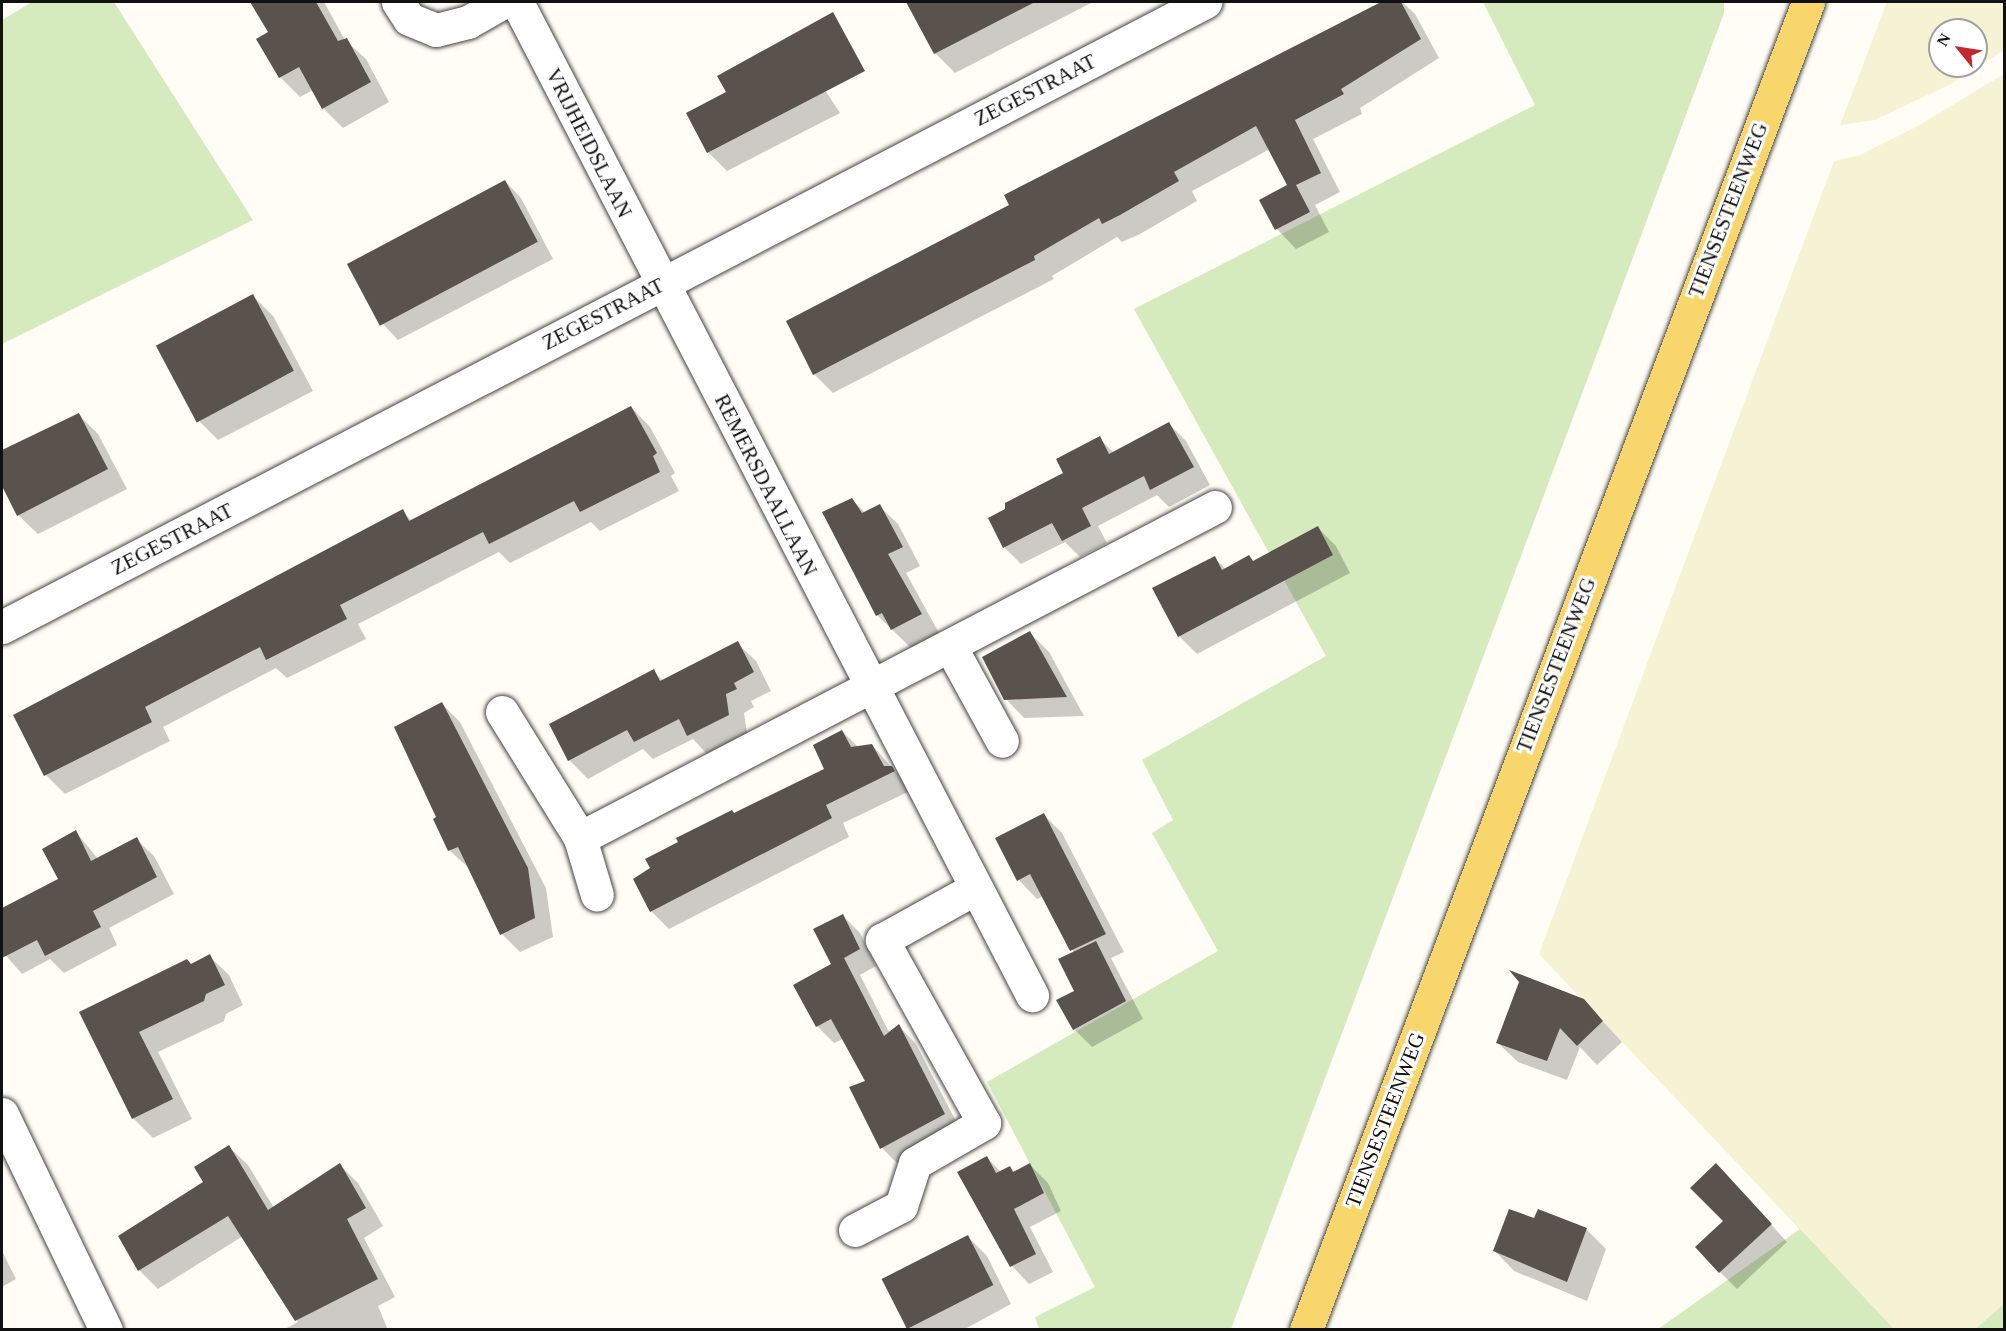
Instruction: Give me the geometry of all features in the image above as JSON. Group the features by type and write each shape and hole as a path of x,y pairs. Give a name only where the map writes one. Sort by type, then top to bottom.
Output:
{"main road":[{"name":"TIENSESTEENWEG","path":"1306,1329 1808,2"}],"street":[{"path":"398,2 409,20 436,30 468,22 503,2"},
{"name":"VRIJHEIDSLAAN","path":"517,2 662,284"},
{"name":"ZEGESTRAAT","path":"2,627 1205,2"},
{"name":"REMERSDAALLAAN","path":"662,284 1032,995"},
{"path":"580,838 1215,507"},
{"path":"950,646 1002,741"},
{"path":"502,712 580,838 597,895"},
{"path":"855,1230 901,1206 915,1163 984,1123 882,940 976,888"},
{"path":"2,1114 106,1329"}],"shaded area":[{"path":"1887,2 2004,2 2004,50 1988,60 1988,18 1928,18 1928,78 1960,78 1875,120 1840,125"},
{"path":"2004,74 2004,1304 1975,1329 1894,1329 1539,954 1834,161 1860,155 1916,127"}],"green space":[{"path":"32,2 114,2 253,220 2,344 2,20"},
{"path":"1483,2 1724,2 1724,13 1231,1329 1039,1329 1035,1317 1095,1287 987,1082 1218,951 1152,833 1173,820 1142,760 1326,656 1134,309 1535,105"},
{"path":"1800,1229 1894,1329 1658,1329"},
{"path":"2004,1304 2004,1329 1975,1329"}],"building":[{"path":"250,2 316,2 338,41 347,38 371,82 322,109 299,67 279,78 256,39 268,32"},
{"path":"906,2 1035,2 934,54"},
{"path":"1381,2 1401,2 1421,39 1341,89 1344,94 1295,120 1321,173 1296,185 1310,212 1275,230 1259,200 1287,185 1256,126 1174,172 1179,181 1120,215 1102,224 1099,218 1034,256 1035,260 813,375 786,321 1009,205 1004,195"},
{"path":"833,12 865,71 707,153 686,113 726,92 717,76"},
{"path":"505,180 538,242 380,326 347,264"},
{"path":"253,294 294,371 197,422 156,346"},
{"path":"631,406 657,453 653,456 660,472 580,512 574,501 489,544 483,532 340,605 347,619 266,660 260,647 145,707 152,722 44,776 13,715 403,509 409,521"},
{"path":"79,413 108,469 17,516 2,486 2,450"},
{"path":"1169,422 1194,467 1150,490 1144,476 1082,508 1091,526 1062,541 1052,523 1003,548 988,518 1005,509 1005,503 1063,473 1056,459 1100,436 1109,454"},
{"path":"852,498 862,513 880,504 903,547 888,554 922,614 891,630 882,613 876,616 822,512"},
{"path":"1318,526 1333,555 1178,637 1152,588 1215,556 1222,570 1249,555 1253,561"},
{"path":"1030,631 1067,697 1004,700 982,657"},
{"path":"738,641 754,672 734,683 737,689 726,694 729,715 687,736 679,719 634,742 627,730 568,761 549,724 654,669 660,681"},
{"path":"442,702 528,868 535,918 500,935 458,847 448,851 433,819 436,817 394,727"},
{"path":"842,730 851,747 872,744 884,766 892,766 895,771 826,805 832,818 650,912 633,879 650,868 645,859 678,842 676,838 732,810 734,813 824,769 813,745"},
{"path":"1044,813 1106,934 1070,951 1030,874 1017,881 995,838"},
{"path":"76,830 91,861 137,837 157,877 93,911 101,927 45,956 37,940 2,958 2,908 58,879 42,849"},
{"path":"843,914 860,949 844,958 884,1036 899,1024 945,1114 880,1149 849,1087 865,1081 831,1019 816,1027 793,985 831,964 813,929"},
{"path":"1096,941 1126,1001 1073,1030 1056,1000 1074,991 1058,959"},
{"path":"210,954 225,985 206,994 204,1001 139,1032 173,1099 132,1119 79,1012 187,959 191,964"},
{"path":"1509,970 1584,999 1603,1021 1577,1046 1560,1028 1547,1061 1496,1043 1519,982"},
{"path":"229,1145 268,1210 340,1163 366,1208 347,1219 378,1279 295,1321 228,1216 138,1271 118,1236 203,1182 194,1167"},
{"path":"987,1156 996,1173 1010,1166 1013,1172 1030,1163 1044,1193 1014,1209 1036,1254 1010,1267 957,1172"},
{"path":"1716,1163 1772,1224 1719,1273 1695,1247 1723,1221 1690,1188"},
{"path":"1509,1209 1534,1218 1538,1209 1587,1228 1567,1282 1493,1251"},
{"path":"968,1235 993,1285 907,1329 882,1279"}]}
